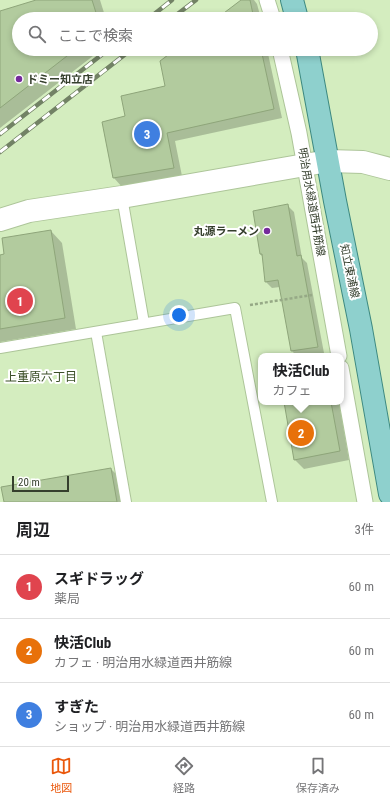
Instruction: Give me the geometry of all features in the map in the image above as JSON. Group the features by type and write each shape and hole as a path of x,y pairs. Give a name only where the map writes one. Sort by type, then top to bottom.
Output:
{"main road":[{"path":"292,0 295,12"},
{"name":"知立東浦線","path":"307,56 362,329 390,494"}],"street":[{"path":"267,0 271,12"},
{"name":"明治用水緑道西井筋線","path":"282,56 299,133 338,353"},
{"path":"0,220 29,211 122,197 328,161 363,162 390,169"},
{"path":"344,385 364,502"}],"lane":[{"path":"122,197 144,323"},
{"path":"0,348 235,308 272,502"},
{"path":"96,332 126,502"}],"path":[{"path":"235,308 328,292"}],"building":[{"name":"ドミー知立店","path":"36,0 92,0 96,12 12,12 12,56 67,56 0,108 0,11"},
{"path":"241,0 250,0 253,12 225,12"},
{"path":"167,56 263,56 274,109 167,133 174,168 113,178 102,122 125,116 121,96 165,86 160,61"},
{"path":"288,204 297,256 301,255 318,347 291,351 278,280 265,282 262,254 260,254 253,211"},
{"path":"51,230 65,318 0,329 0,255 4,254 2,238"},
{"path":"285,405 332,405 340,451 294,460"},
{"path":"111,468 117,502 4,502 1,487"}],"railway":[{"path":"157,12 172,0"},
{"path":"180,12 196,0"},
{"path":"0,134 100,56"},
{"path":"0,152 123,56"}],"place":[{"name":"ドミー知立店","path":"19,79"},
{"name":"すぎた","path":"147,134"},
{"name":"丸源ラーメン","path":"267,231"},
{"name":"スギドラッグ","path":"20,301"},
{"name":"快活Club","path":"301,433"}],"district":[{"name":"上重原六丁目","path":"41,377"}]}
